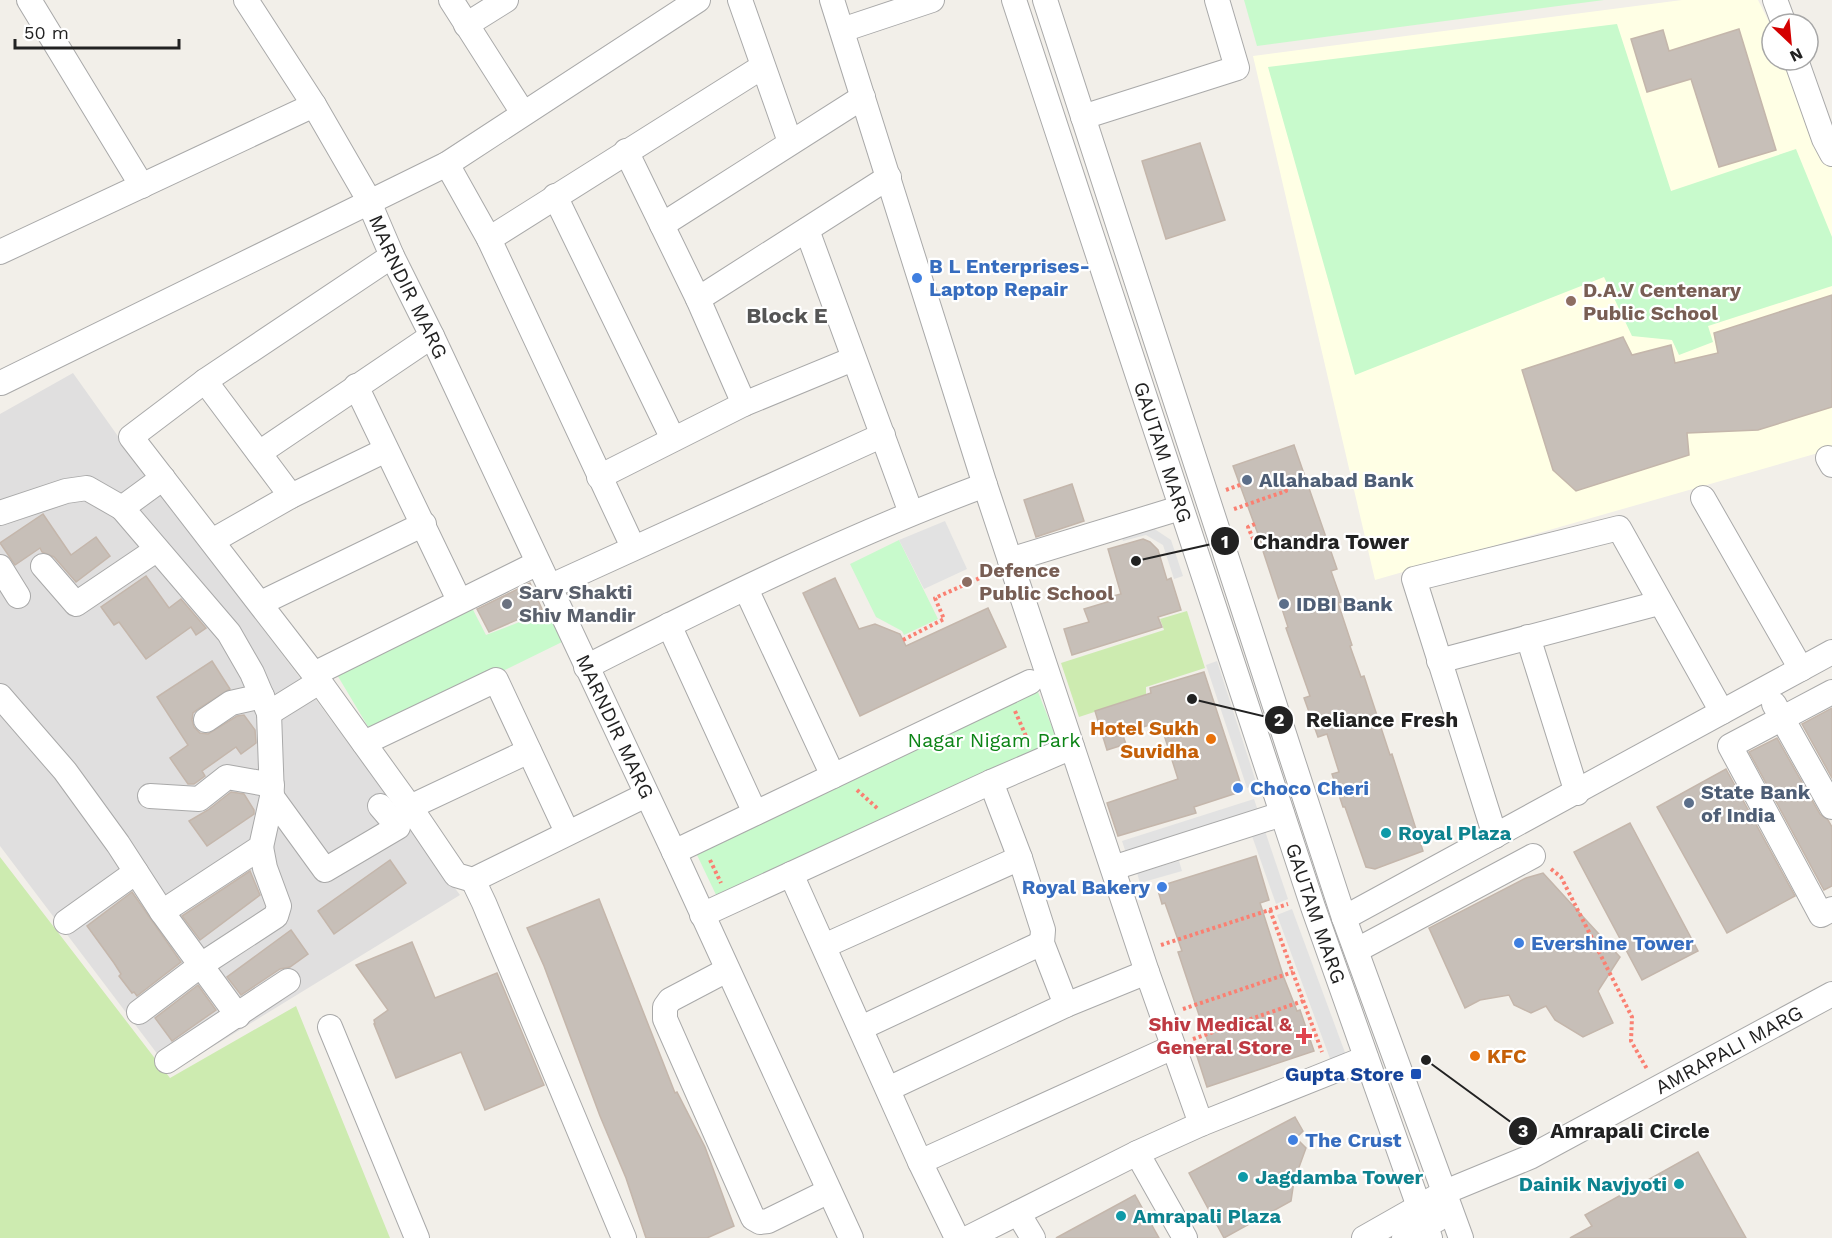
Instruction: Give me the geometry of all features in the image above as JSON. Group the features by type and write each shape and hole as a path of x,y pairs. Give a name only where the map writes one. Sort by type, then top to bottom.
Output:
{"street":[{"path":"28,0 142,186"},
{"name":"MARNDIR MARG","path":"246,0 314,105 370,203 392,256 432,336 674,852 851,1238"},
{"path":"451,0 523,113"},
{"path":"466,25 506,0"},
{"path":"1,383 447,164 698,0"},
{"path":"740,0 790,142"},
{"path":"832,0 985,485 1005,567 1072,747 1143,962 1202,1124"},
{"path":"842,30 932,0"},
{"name":"GAUTAM MARG","path":"1014,0 1282,814 1424,1223"},
{"name":"GAUTAM MARG","path":"1045,0 1344,918 1461,1238"},
{"path":"1083,117 1237,68 1217,0"},
{"path":"489,239 762,67"},
{"path":"1801,72 1829,143"},
{"path":"662,225 863,97"},
{"path":"0,252 314,105"},
{"path":"626,151 698,299 744,404"},
{"path":"447,164 489,239 633,547"},
{"path":"698,299 889,177"},
{"path":"555,196 673,439"},
{"path":"807,230 911,513"},
{"path":"392,256 205,381 131,437 261,603 410,807 456,875 473,880 646,795"},
{"path":"259,453 432,336"},
{"path":"599,477 744,404 854,358"},
{"path":"205,381 291,496"},
{"path":"356,386 459,600"},
{"path":"549,587 883,435"},
{"path":"212,541 291,496 386,450"},
{"path":"122,508 163,478"},
{"path":"586,667 669,625 911,513 985,485"},
{"path":"0,513 66,491 87,488 122,508 229,633 252,673 265,705 272,791 261,847 265,868 279,906 276,916 201,965 140,1012"},
{"path":"1703,498 1801,669"},
{"path":"1005,567 1180,508"},
{"path":"261,603 424,524"},
{"path":"1494,836 1414,579 1619,528 1722,712"},
{"path":"43,566 76,604 156,550"},
{"path":"206,720 231,703 265,705 459,600 538,563"},
{"path":"0,567 18,596"},
{"path":"746,589 842,781"},
{"path":"1439,661 1659,603"},
{"path":"669,625 755,813"},
{"path":"1528,637 1577,793"},
{"path":"1344,918 1832,652"},
{"path":"364,743 496,680 567,832"},
{"path":"674,852 755,813 842,781 1030,682"},
{"path":"1766,688 1831,802"},
{"path":"1832,692 1730,746 1821,915 1832,909"},
{"path":"0,696 65,771 162,912 238,1016"},
{"path":"702,915 1072,747"},
{"path":"410,807 529,752"},
{"path":"150,796 199,799 227,777 272,791 325,870 398,827 380,806"},
{"path":"991,782 1020,858 1043,930 1042,943 1066,1005"},
{"path":"1113,868 1282,814"},
{"path":"162,912 261,847"},
{"path":"1356,950 1533,856"},
{"path":"824,946 1020,858"},
{"path":"66,922 136,872"},
{"path":"791,874 957,1238"},
{"path":"473,880 624,1238"},
{"path":"861,1028 1042,943"},
{"path":"888,1089 1066,1005 1143,962"},
{"path":"727,970 670,1000 665,1007 665,1019 753,1218 760,1222 768,1221 829,1191"},
{"path":"167,1061 288,981"},
{"name":"AMRAPALI MARG","path":"1424,1223 1449,1202 1530,1157 1830,999"},
{"path":"330,1026 417,1238"},
{"path":"921,1162 1173,1047"},
{"path":"968,1238 1137,1153 1202,1124 1366,1058"},
{"path":"1137,1153 1185,1238"},
{"path":"1018,1213 1033,1238"},
{"path":"1364,1238 1424,1223"},
{"path":"1404,1238 1424,1223"}],"path":[{"path":"1230,489 1240,485"},
{"path":"1213,516 1286,491 1285,488"},
{"path":"1255,524 1248,527 1254,541 1260,538"},
{"path":"903,640 944,619 935,598 1005,567"},
{"path":"1013,707 1032,748"},
{"path":"842,781 896,825"},
{"path":"707,853 726,893"},
{"path":"1533,856 1561,877 1632,1017 1631,1041 1659,1089"},
{"path":"1143,962 1310,896"},
{"path":"1270,910 1329,1073"},
{"path":"1162,1016 1293,972"},
{"path":"1173,1047 1303,1000"}],"shaded area":[{"name":"D.A.V Centenary Public School","path":"1682,0 1758,0 1764,12 1760,12 1760,72 1793,72 1832,153 1832,449 1375,580 1253,56"},
{"path":"73,373 460,895 171,1072 0,846 0,414"},
{"path":"945,521 967,569 924,589 899,540"},
{"path":"1150,526 1171,540 1183,576 1174,579 1163,545 1146,535 1123,541 1121,534"},
{"path":"1217,661 1257,785 1247,788 1206,665"},
{"path":"1254,799 1258,811 1126,853 1122,841"},
{"path":"1265,831 1288,899 1276,904 1252,836"},
{"path":"1179,861 1182,871 1140,883 1137,873"},
{"path":"1292,909 1347,1058 1332,1064 1277,915"}],"green space":[{"path":"1244,0 1604,0 1257,46"},
{"path":"1617,24 1671,191 1796,149 1832,237 1832,286 1708,326 1713,342 1679,355 1672,340 1632,336 1604,277 1355,375 1268,67"},
{"path":"899,540 938,619 904,635 902,631 876,617 850,564"},
{"path":"468,600 486,635 548,611 562,642 373,735 333,668"},
{"path":"1187,611 1205,668 1146,687 1146,695 1079,717 1061,663 1164,630 1160,619"},
{"name":"Nagar Nigam Park","path":"1036,687 1058,742 719,901 697,855 700,846"},
{"path":"0,857 170,1078 296,1006 390,1238 0,1238"}],"building":[{"path":"1739,29 1776,150 1719,167 1691,79 1647,92 1631,39 1663,30 1669,51"},
{"path":"1200,143 1225,220 1166,239 1142,161"},
{"path":"1832,295 1832,407 1758,430 1687,433 1689,455 1576,491 1553,470 1522,370 1623,337 1632,355 1671,345 1675,363 1718,353 1714,333"},
{"path":"1294,445 1337,569 1331,571 1342,602 1338,603 1352,645 1350,646 1361,677 1364,676 1390,755 1392,754 1423,851 1375,869 1366,867 1332,774 1339,772 1327,734 1318,737 1304,698 1310,696 1286,628 1288,627 1262,545 1233,466"},
{"path":"1072,484 1084,521 1036,537 1024,500"},
{"path":"43,514 71,555 96,537 110,556 76,582 54,557 42,552 40,548 15,565 0,543"},
{"path":"1143,539 1158,550 1167,580 1171,578 1181,610 1158,617 1162,627 1072,655 1064,629 1089,622 1084,609 1114,600 1113,596 1121,594 1108,549"},
{"path":"146,576 169,608 181,599 206,628 196,635 191,627 146,659 119,622 114,625 101,607"},
{"path":"835,578 859,629 875,624 900,634 906,646 988,608 1006,647 860,716 803,593"},
{"name":"Sarv Shakti Shiv Mandir","path":"530,583 542,609 489,632 477,609"},
{"path":"212,661 230,689 193,713 194,727 200,733 208,734 237,716 244,715 255,730 256,743 241,754 236,747 202,771 205,776 194,784 188,784 170,758 188,745 157,697"},
{"path":"1204,672 1243,791 1194,807 1196,813 1118,836 1107,803 1178,779 1160,722 1122,733 1126,744 1107,750 1095,711 1151,693 1150,688"},
{"path":"1832,708 1832,778 1802,724"},
{"path":"1777,738 1820,814 1828,820 1832,827 1832,886 1824,890 1749,752"},
{"path":"1726,769 1795,896 1727,933 1657,807"},
{"path":"231,792 244,794 254,814 207,846 189,821"},
{"path":"1630,823 1698,951 1642,980 1574,852"},
{"path":"1256,856 1269,900 1260,903 1284,978 1297,1011 1300,1010 1314,1051 1207,1087 1194,1047 1208,1042 1178,952 1182,951 1157,887"},
{"path":"390,860 406,883 334,934 318,911"},
{"path":"250,871 260,895 200,940 182,916"},
{"path":"1543,873 1620,957 1598,991 1613,1023 1583,1037 1555,1020 1546,1006 1531,1013 1514,1005 1509,995 1480,1000 1465,1008 1429,928 1526,878"},
{"path":"132,892 181,962 137,996 119,976 121,974 114,963 87,926"},
{"path":"599,899 675,1093 677,1092 705,1147 734,1226 707,1238 646,1238 626,1178 600,1116 544,966 527,928"},
{"path":"291,930 308,954 290,967 280,969 241,995 227,977"},
{"path":"412,942 435,998 497,973 544,1085 485,1110 461,1052 396,1078 374,1024 374,1020 388,1010 356,965"},
{"path":"198,985 216,1010 172,1041 155,1018"},
{"name":"Jagdamba Tower","path":"1295,1117 1303,1131 1296,1138 1306,1148 1294,1181 1291,1201 1224,1238 1189,1173"},
{"name":"Dainik Navjyoti","path":"1698,1152 1746,1238 1570,1238 1592,1226 1585,1215"},
{"name":"Amrapali Plaza","path":"1135,1195 1159,1238 1056,1238"}],"place":[{"name":"B L Enterprises- Laptop Repair","path":"917,278"},
{"name":"D.A.V Centenary Public School","path":"1571,301"},
{"name":"Allahabad Bank","path":"1247,480"},
{"name":"Chandra Tower","path":"1136,561"},
{"name":"Defence Public School","path":"967,582"},
{"name":"Sarv Shakti Shiv Mandir","path":"507,604"},
{"name":"IDBI Bank","path":"1284,604"},
{"name":"Reliance Fresh","path":"1192,699"},
{"name":"Hotel Sukh Suvidha","path":"1211,739"},
{"name":"Choco Cheri","path":"1238,788"},
{"name":"State Bank of India","path":"1689,803"},
{"name":"Royal Plaza","path":"1386,833"},
{"name":"Royal Bakery","path":"1162,887"},
{"name":"Evershine Tower","path":"1519,943"},
{"name":"Shiv Medical & General Store","path":"1304,1036"},
{"name":"KFC","path":"1475,1056"},
{"name":"Amrapali Circle","path":"1426,1060"},
{"name":"Gupta Store","path":"1416,1074"},
{"name":"The Crust","path":"1293,1140"},
{"name":"Jagdamba Tower","path":"1243,1177"},
{"name":"Dainik Navjyoti","path":"1679,1184"},
{"name":"Amrapali Plaza","path":"1121,1216"}],"district":[{"name":"Block E","path":"787,315"}]}
